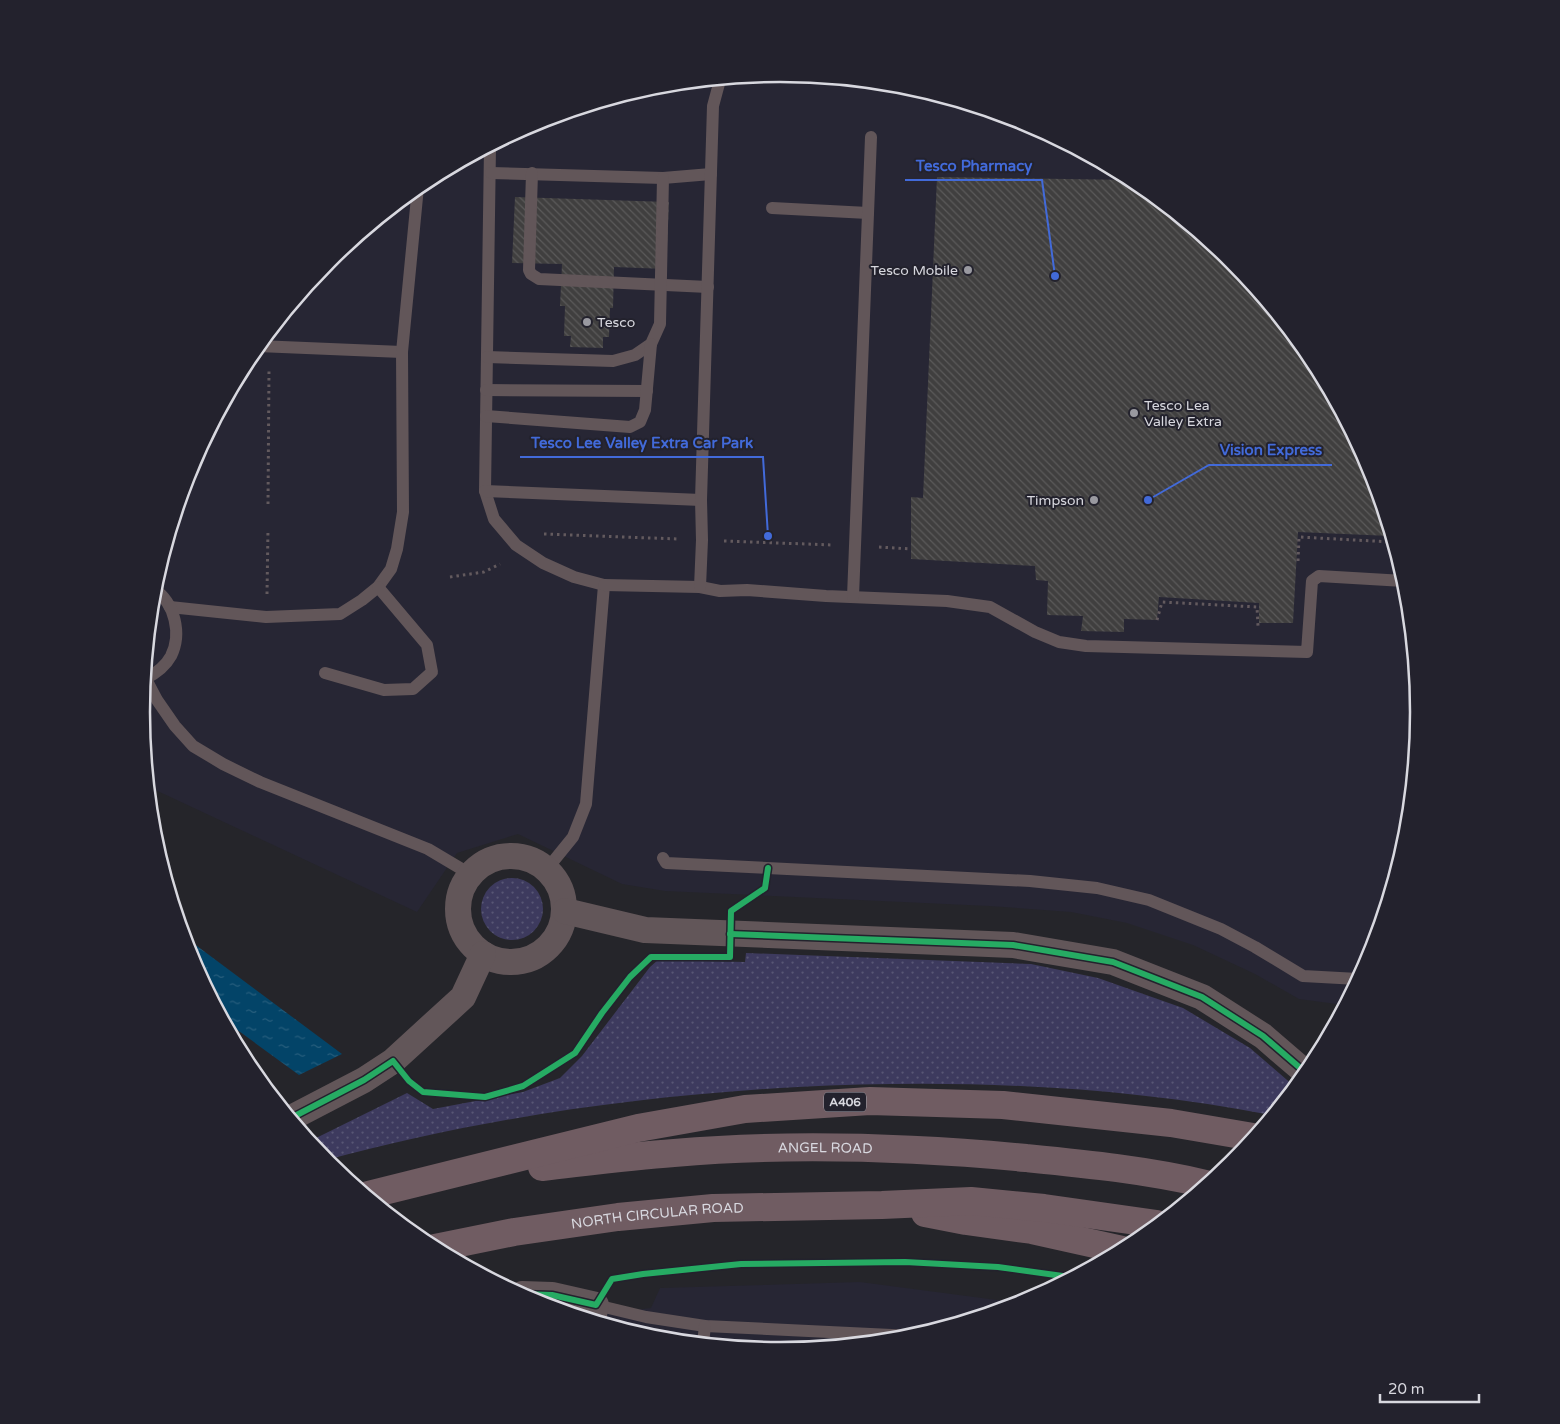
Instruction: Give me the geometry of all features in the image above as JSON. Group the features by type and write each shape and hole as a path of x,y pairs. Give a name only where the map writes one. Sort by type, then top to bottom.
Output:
{"highway":[{"name":"A406","path":"375,1193 638,1128 745,1109 870,1100 1003,1105 1171,1123 1245,1136"},
{"name":"ANGEL ROAD","path":"444,1177 674,1152 858,1147 961,1152 1082,1163 1198,1183"},
{"path":"882,1205 971,1201 1044,1208 1147,1222"},
{"path":"882,1205 966,1221 1032,1230 1110,1247"},
{"name":"NORTH CIRCULAR ROAD","path":"447,1246 514,1232 618,1216 713,1208 882,1205"}],"street":[{"path":"516,856 532,860 547,869 557,880 564,895 565,911 562,927 554,941 543,952 529,959 513,962 497,960 483,954 471,944 463,932 458,917 458,902 470,874 483,863 499,857 516,856"},
{"path":"565,911 645,930 1013,945 1113,962 1202,997 1264,1036 1299,1067"},
{"path":"297,1115 364,1080 393,1061 463,998 483,954"},
{"path":"541,1295 552,1295 594,1312"}],"lane":[{"path":"700,587 713,106 718,86"},
{"path":"853,597 870,137"},
{"path":"490,153 485,491 494,519 516,545 543,564 574,577 604,585 700,587 720,591 747,590 947,601 990,606 1035,632 1059,642 1086,646 1307,652 1312,581 1320,576 1395,580"},
{"path":"491,173 664,178 711,174"},
{"path":"532,173 529,270 531,274 539,279 708,287"},
{"path":"486,416 630,427 640,422 645,410 651,344 660,324 664,178"},
{"path":"170,608 266,617 340,614 378,587 390,569 397,549 403,512 402,352 417,199"},
{"path":"772,208 868,213"},
{"path":"487,357 613,360 635,355 651,344"},
{"path":"268,346 402,352"},
{"path":"486,390 647,391"},
{"path":"485,491 701,500"},
{"path":"547,869 573,837 586,804 604,585"},
{"path":"325,673 384,690 413,689 432,672 427,645 378,587"},
{"path":"152,675 171,656 176,638 176,625 170,608 161,598"},
{"path":"151,690 175,726 193,746 215,760 260,782 428,849 470,874"},
{"path":"663,858 666,863 1030,881 1097,888 1149,900 1204,921 1255,946 1303,976 1351,978"},
{"path":"594,1312 646,1317 705,1326 873,1334"},
{"path":"704,1337 705,1326"}],"path":[{"path":"268,504 269,363"},
{"path":"267,600 268,529"},
{"path":"1298,564 1299,537 1386,542"},
{"path":"450,577 484,572 500,564"},
{"path":"1157,620 1162,602 1257,607 1258,626 1267,626"}],"shaded area":[{"path":"780,82 821,84 862,88 943,104 1021,130 1058,147 1130,189 1163,213 1225,267 1253,297 1303,362 1325,397 1362,471 1388,549 1404,630 1410,712 1404,794 1388,875 1362,953 1337,1004 1299,999 1255,974 1193,945 1127,923 1071,912 989,906 665,891 622,884 518,834 457,853 417,912 156,790 150,712 152,671 156,630 172,549 198,471 235,397 281,329 335,267 397,213 465,167 539,130 578,116 617,104 698,88"},
{"path":"512,878 529,883 534,887 538,892 543,909 538,926 534,931 529,935 512,940 495,935 490,931 486,926 481,909 486,892 490,887 495,883"},
{"path":"746,953 1031,964 1098,978 1183,1008 1250,1048 1289,1082 1264,1114 1154,1097 1094,1091 976,1084 857,1085 798,1087 678,1096 560,1111 443,1132 336,1158 317,1138 407,1093 433,1109 523,1092 560,1078 582,1056 650,967 658,960 745,962"},
{"path":"860,1282 1002,1301 943,1320 903,1329 862,1336 780,1342 698,1336 657,1329 599,1314 651,1308 660,1288"}],"water":[{"path":"195,945 342,1054 299,1075 237,1029 215,990"}],"building":[{"name":"Tesco Lea Valley Extra","path":"937,177 1115,180 1163,213 1195,239 1253,297 1279,329 1325,397 1345,434 1362,471 1384,536 1298,532 1293,623 1259,623 1259,603 1159,597 1157,620 1124,619 1124,632 1081,631 1083,616 1047,615 1048,581 1036,580 1035,566 911,559 911,497 923,498"},
{"path":"515,197 669,202 666,269 614,267 613,308 610,308 609,337 603,337 603,348 570,347 571,336 564,336 565,306 560,306 562,264 512,263"}],"cycle path":[{"path":"297,1115 364,1080 393,1061 409,1081 423,1092 485,1097 523,1086 575,1053 602,1013 630,977 651,957 730,957 731,911 765,888 768,868"},
{"path":"730,934 1013,945 1113,962 1202,997 1263,1036 1299,1067"},
{"path":"541,1295 552,1295 596,1305 612,1279 741,1264 905,1262 998,1267 1060,1276"}],"place":[{"name":"Tesco Mobile","path":"968,270"},
{"name":"Tesco Pharmacy","path":"1055,276"},
{"name":"Tesco","path":"587,322"},
{"name":"Tesco Lea Valley Extra","path":"1134,413"},
{"name":"Timpson","path":"1094,500"},
{"name":"Vision Express","path":"1148,500"},
{"name":"Tesco Lee Valley Extra Car Park","path":"768,536"}]}
